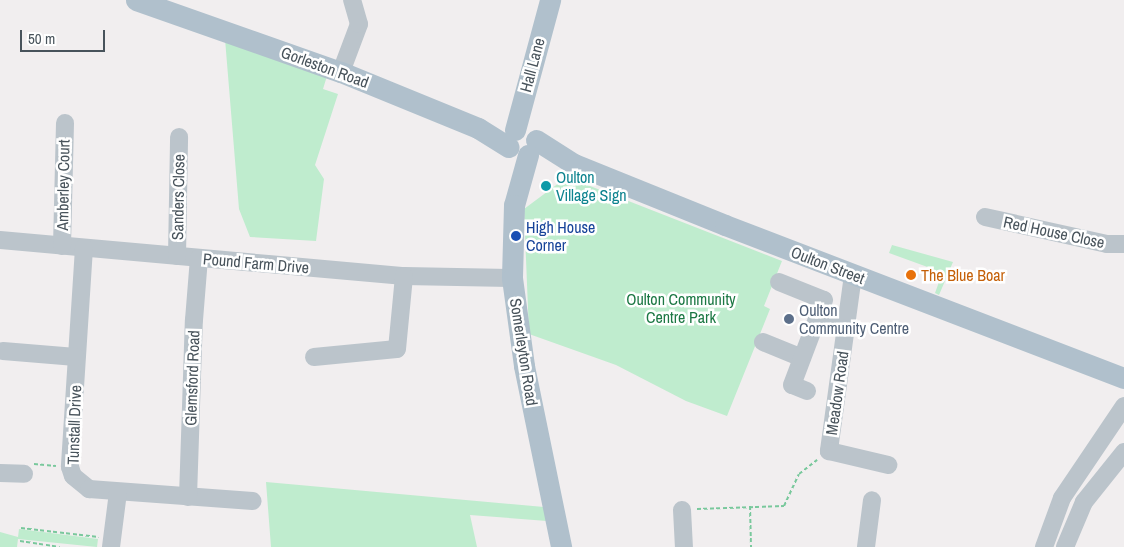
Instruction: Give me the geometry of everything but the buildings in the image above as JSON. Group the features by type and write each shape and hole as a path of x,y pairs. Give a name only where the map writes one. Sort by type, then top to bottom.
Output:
{"main road":[{"name":"Gorleston Road","path":"136,0 341,72 478,128 522,143"},
{"name":"Hall Lane","path":"522,143 530,73 550,0"},
{"name":"Oulton Street","path":"522,143 853,275 936,303 1124,378"},
{"name":"Somerleyton Road","path":"522,143 514,205 512,278 524,366 560,547"}],"street":[{"path":"341,72 359,24 352,0"},
{"name":"Amberley Court","path":"62,246 65,123"},
{"name":"Sanders Close","path":"177,256 179,137"},
{"name":"Red House Close","path":"985,217 1107,244 1124,244"},
{"name":"Pound Farm Drive","path":"0,240 404,276 512,278"},
{"name":"Tunstall Drive","path":"84,248 70,467 73,476 81,485 118,492 253,501"},
{"name":"Glemsford Road","path":"188,497 194,320 199,258"},
{"name":"Meadow Road","path":"828,451 853,275"},
{"path":"314,357 397,349 404,276"},
{"path":"779,282 824,300 792,385"},
{"path":"818,319 845,330"},
{"path":"763,342 802,358"},
{"path":"3,351 76,357"},
{"path":"1044,547 1062,498 1092,450 1124,406"},
{"path":"1065,547 1084,502 1118,458 1092,450"},
{"path":"828,451 888,465"},
{"path":"0,473 22,474"},
{"path":"112,543 118,492"},
{"path":"866,547 875,523 872,500"},
{"path":"682,510 684,547"}],"path":[{"path":"682,510 784,506 799,474 828,451"},
{"path":"22,474 21,463 70,467"},
{"path":"750,506 751,547"},
{"path":"21,528 112,543"},
{"path":"20,541 60,547"}],"green space":[{"path":"225,39 327,76 323,89 338,94 315,165 324,179 316,241 250,237 239,209"},
{"name":"Oulton Community Centre Park","path":"567,177 782,261 764,306 770,309 727,416 686,401 616,365 529,334 524,209"},
{"path":"892,245 953,262 939,295 935,293 939,282 930,278 933,269 889,253"},
{"path":"266,482 544,507 547,521 470,515 477,547 271,547"},
{"path":"19,529 98,539 97,547 18,539 17,547 0,547 0,532 18,537"}],"place":[{"name":"Oulton Village Sign","path":"546,186"},
{"name":"High House Corner","path":"516,236"},
{"name":"The Blue Boar","path":"911,275"},
{"name":"Oulton Community Centre","path":"789,319"}]}
